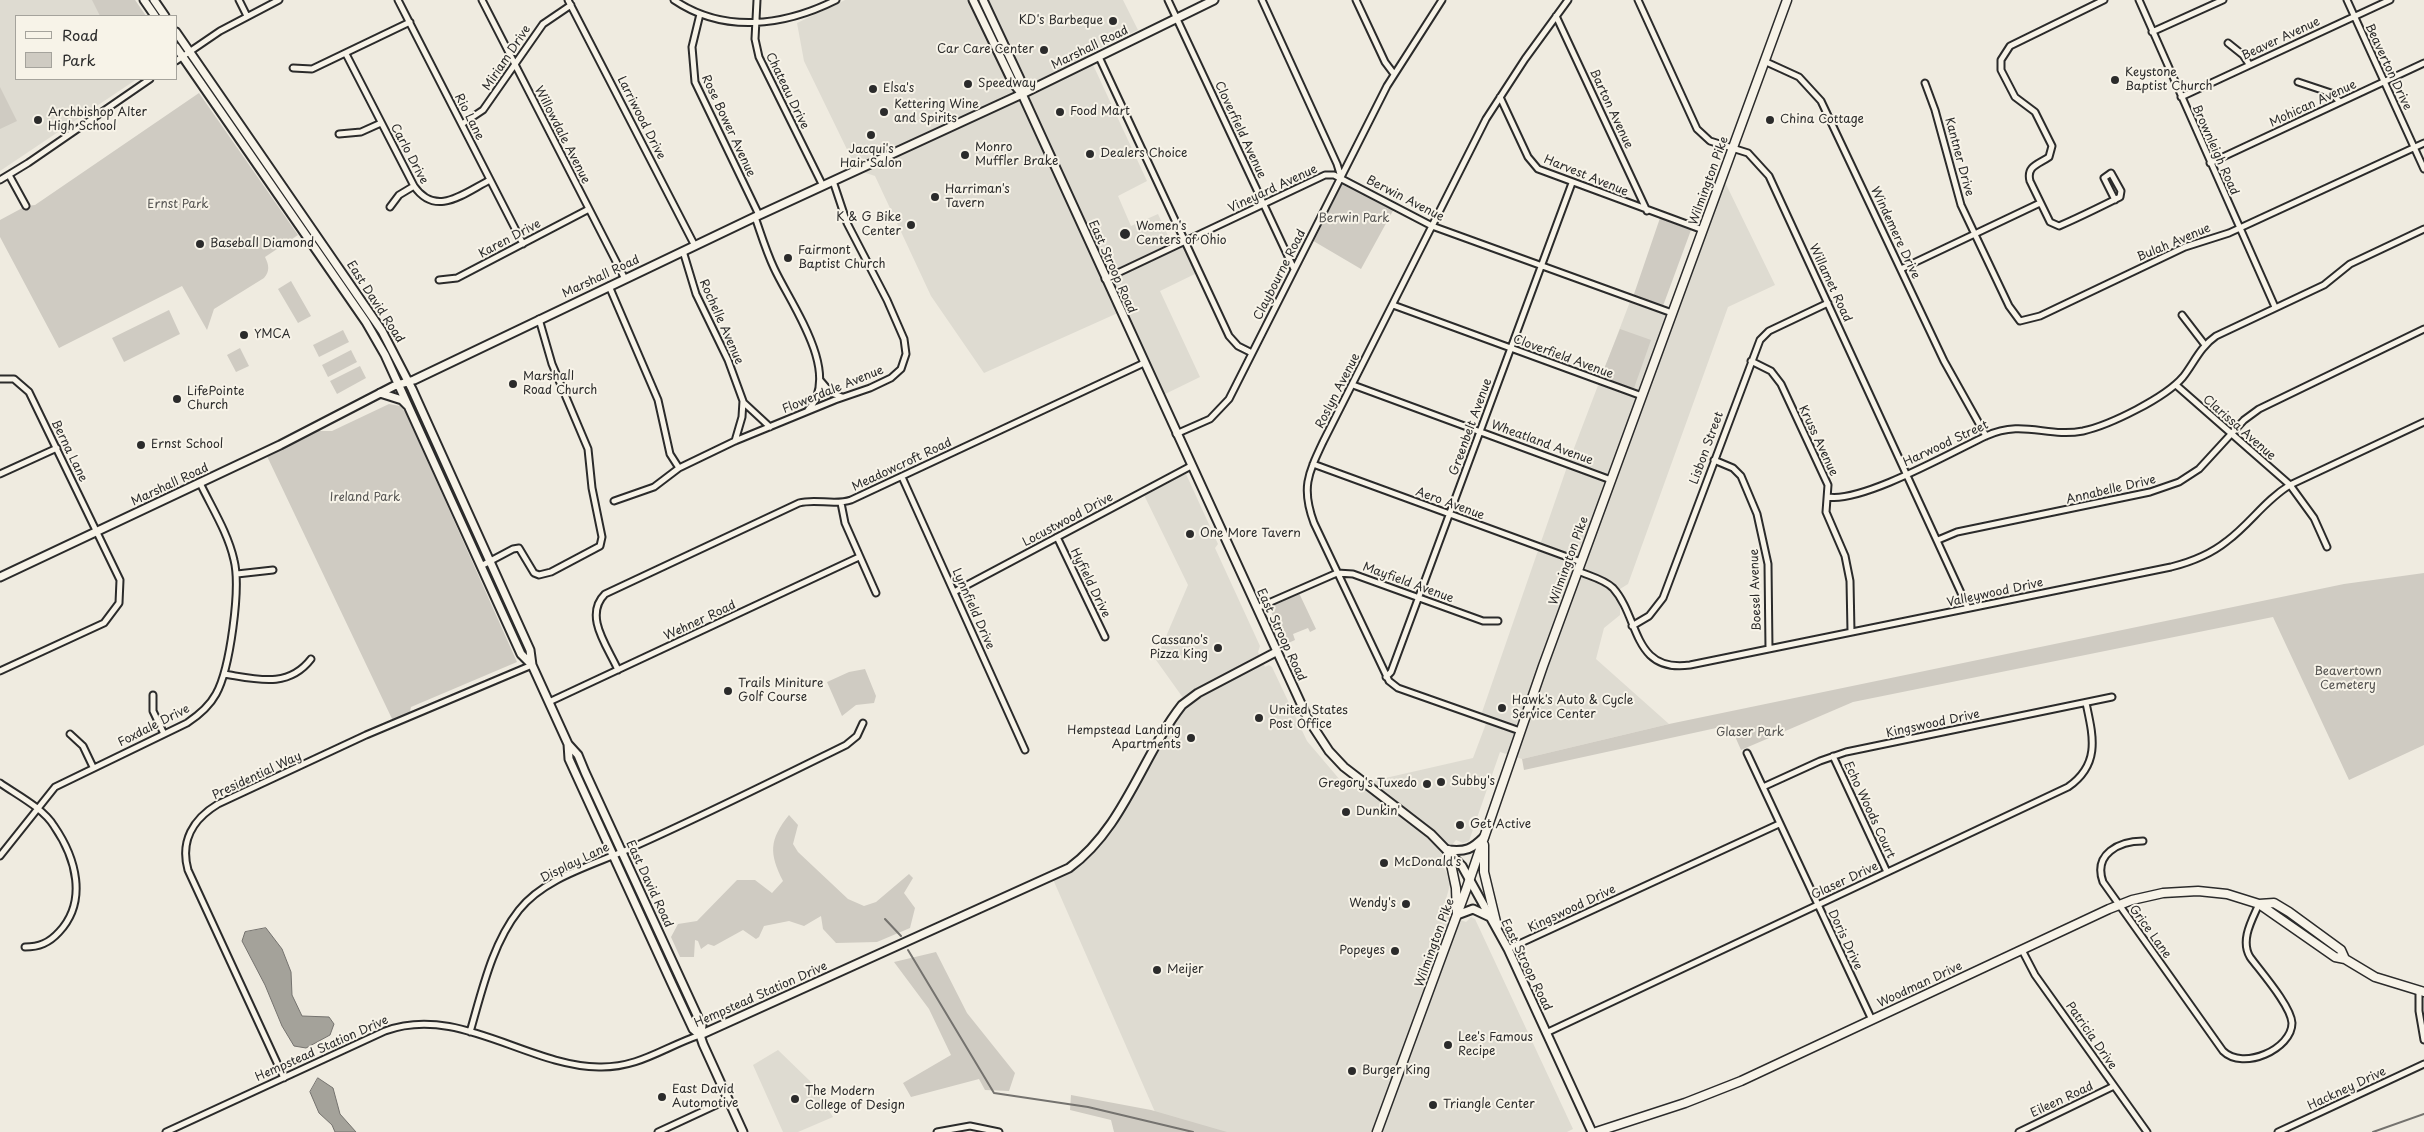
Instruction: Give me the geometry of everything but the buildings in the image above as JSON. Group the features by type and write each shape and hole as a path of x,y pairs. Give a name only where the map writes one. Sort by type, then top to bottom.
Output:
{"main road":[{"name":"Wilmington Pike","path":"1377,1132 1470,879 1520,731 1581,562 1787,0"},
{"path":"1484,837 1484,872 1490,890 1497,926"},
{"path":"1448,850 1456,888 1457,915"},
{"name":"Woodman Drive","path":"1596,1132 1706,1096 2118,905 2150,895 2179,891 2219,893 2258,904 2274,904 2289,912 2340,950 2345,959 2376,977 2422,992"}],"street":[{"path":"144,0 155,15"},
{"path":"154,0 164,15"},
{"path":"239,0 247,16"},
{"path":"179,59 247,16 279,0"},
{"name":"Rio Lane","path":"398,0 523,244"},
{"name":"Willowdale Avenue","path":"482,0 625,279"},
{"path":"674,0 700,14 735,22 756,23 789,19 836,0"},
{"name":"Chateau Drive","path":"757,0 754,39 759,57 823,186"},
{"name":"East Stroop Road","path":"973,0 1013,83 1022,94 1105,279 1308,719 1334,758 1344,768 1388,800 1448,850 1470,879 1490,917 1497,926 1592,1132"},
{"name":"East Stroop Road","path":"983,0 1020,79 1022,94"},
{"name":"Cloverfield Avenue","path":"1168,0 1294,270"},
{"name":"Marshall Road","path":"0,577 200,483 380,392 408,382 757,216 1022,94 1214,0"},
{"path":"1262,0 1337,164 1341,177"},
{"path":"1356,0 1385,62 1394,74"},
{"name":"Claybourne Road","path":"1176,434 1218,413 1228,399 1394,74 1442,0"},
{"name":"Roslyn Avenue","path":"1386,677 1314,523 1307,500 1306,483 1313,464 1486,119 1568,0"},
{"name":"Willamet Road","path":"1638,0 1697,129 1710,141 1748,152 1768,176 1968,608"},
{"path":"2104,0 2010,46 2001,60 2002,70 2015,97 2035,112 2052,146 2049,157 2033,166 2029,174 2040,203 2050,222 2056,226 2114,200 2120,197 2121,191 2110,173 2104,178 2114,200"},
{"name":"Brownleigh Road","path":"2139,0 2238,228 2275,308"},
{"path":"2152,32 2223,0"},
{"name":"Beaverton Drive","path":"2347,0 2424,168"},
{"name":"Beaver Avenue","path":"2181,97 2390,0"},
{"name":"Miriam Drive","path":"462,124 483,110 543,24 570,3"},
{"name":"Larriwood Drive","path":"570,3 695,246"},
{"name":"Rose Bower Avenue","path":"700,14 692,47 695,82 757,216 774,268 810,339 820,380"},
{"name":"Barton Avenue","path":"1556,16 1647,211"},
{"path":"293,68 312,69 410,22"},
{"name":"East David Road","path":"178,35 378,324 408,382 530,650 532,665 568,744 578,755 702,1026 700,1035"},
{"path":"2228,43 2249,64"},
{"name":"Carlo Drive","path":"346,54 414,186 424,198 442,202 490,180"},
{"path":"1099,57 1229,336 1238,346 1252,353"},
{"name":"East David Road","path":"179,59 275,191 366,322 399,384 521,654 532,665"},
{"name":"Windemere Drive","path":"1764,61 1799,77 1822,101 1944,361 1986,436"},
{"name":"Mohican Avenue","path":"2210,163 2424,63"},
{"path":"0,180 149,80"},
{"path":"2298,82 2331,93 2340,102"},
{"name":"Kantner Drive","path":"1925,83 1936,110 1957,191 1975,235"},
{"name":"Harvest Avenue","path":"1500,97 1532,163 1544,172 1703,230"},
{"path":"340,134 361,132 381,123"},
{"name":"Bulah Avenue","path":"1975,235 2009,306 2020,322 2040,316 2185,247 2238,228 2424,143"},
{"path":"9,175 26,206"},
{"name":"Vineyard Avenue","path":"1105,279 1326,175 1341,177"},
{"name":"Berwin Avenue","path":"1341,177 1432,226 1672,313"},
{"name":"Flowerdale Avenue","path":"614,501 654,487 679,468 734,441 870,388 890,378 901,369 906,354 896,318 847,223 833,181"},
{"name":"Greenbelt Avenue","path":"1386,677 1391,672 1572,183"},
{"path":"275,191 283,186"},
{"path":"390,207 394,199 414,186"},
{"path":"1901,269 2040,203"},
{"name":"Karen Drive","path":"439,280 457,278 589,209"},
{"name":"Harwood Street","path":"1828,497 1835,498 1864,493 1986,436 2012,427 2060,433 2090,429 2157,399 2176,385 2205,345 2216,336 2324,284 2350,264 2424,229"},
{"name":"Rochelle Avenue","path":"683,251 696,294 728,360 743,401 742,417 734,441"},
{"path":"608,286 658,400 670,454 679,468"},
{"name":"Lisbon Street","path":"1632,626 1654,612 1663,598 1750,361 1760,340 1769,331 1828,303"},
{"name":"Cloverfield Avenue","path":"1393,305 1642,396"},
{"path":"2182,315 2205,345"},
{"path":"482,566 518,548 534,573 539,575 551,572 600,546 602,537 588,449 552,364 539,319"},
{"name":"Annabelle Drive","path":"1938,540 1957,532 2150,492 2170,486 2198,468 2244,420 2260,409 2424,329"},
{"name":"Kruss Avenue","path":"1750,361 1771,371 1781,384 1828,485 1826,512 1845,556 1850,574 1851,632"},
{"name":"Meadowcroft Road","path":"618,670 596,620 596,607 605,594 792,506 814,501 841,503 902,477 1144,363"},
{"name":"Berna Lane","path":"0,379 9,378 19,382 29,392 98,531 120,580 121,596 110,618 98,626 0,671"},
{"path":"820,380 831,393 844,397"},
{"path":"802,413 815,401 820,380"},
{"name":"Wheatland Avenue","path":"1353,385 1611,480"},
{"name":"Clarissa Avenue","path":"2176,385 2290,485 2314,518 2327,547"},
{"path":"380,392 402,400 410,408"},
{"name":"Rochelle Avenue","path":"743,401 770,427"},
{"name":"Valleywood Drive","path":"1578,571 1604,581 1611,586 1640,644 1652,658 1675,666 1690,666 2171,567 2192,560 2228,541 2270,498 2290,485 2424,422"},
{"path":"0,474 57,448"},
{"name":"Boesel Avenue","path":"1714,460 1737,471 1757,514 1768,564 1769,649"},
{"name":"Aero Avenue","path":"1313,464 1581,562"},
{"name":"Locustwood Drive","path":"954,592 1191,466"},
{"name":"Lynnfield Drive","path":"902,477 1025,750"},
{"name":"Foxdale Drive","path":"0,856 55,787 187,723 203,711 216,695 224,674 236,592 236,574 231,549 200,483"},
{"path":"841,503 842,517 876,593"},
{"name":"Hyfield Drive","path":"1056,537 1105,637"},
{"name":"Wehner Road","path":"549,702 859,557"},
{"path":"236,574 273,570"},
{"path":"1256,608 1337,573"},
{"name":"Mayfield Avenue","path":"1337,573 1353,574 1484,621 1498,621"},
{"name":"Hempstead Station Drive","path":"166,1132 385,1030 401,1026 440,1025 470,1032 567,1064 601,1067 641,1061 1069,868 1091,850 1107,829 1182,705 1198,693 1276,652"},
{"path":"224,674 263,680 282,679 296,673 311,660"},
{"name":"Presidential Way","path":"284,1078 188,870 186,844 197,821 218,804 366,735 532,665"},
{"path":"1386,677 1398,688 1520,731"},
{"path":"152,695 153,711 164,734"},
{"name":"Kingswood Drive","path":"1763,787 1833,756 2112,697"},
{"name":"Glaser Drive","path":"1546,1032 2059,792 2076,782 2088,765 2093,747 2086,703"},
{"name":"Display Lane","path":"470,1032 496,948 520,908 555,882 846,745 857,736 863,723"},
{"path":"70,734 83,746 93,767"},
{"name":"East David Road","path":"568,744 569,759 693,1029 700,1035 727,1100 743,1132"},
{"name":"Doris Drive","path":"1747,754 1872,1020"},
{"name":"Echo Woods Court","path":"1833,756 1887,872"},
{"path":"0,783 49,819 56,829 73,865 77,892 69,920 56,935 40,946 25,947"},
{"name":"Kingswood Drive","path":"1508,950 1779,824"},
{"path":"1448,850 1460,852 1471,849 1484,837"},
{"name":"Grice Lane","path":"2143,841 2120,844 2108,852 2102,861 2101,877 2118,905 2223,1051 2236,1060 2252,1059 2282,1044 2291,1028 2289,1011 2250,957 2246,948 2246,937 2258,904"},
{"path":"1457,915 1473,909 1490,917"},
{"name":"Patricia Drive","path":"2022,950 2035,974 2147,1132"},
{"path":"2422,992 2419,1012 2424,1040"},
{"name":"Hackney Drive","path":"2278,1132 2424,1064"},
{"name":"Eileen Road","path":"2019,1132 2114,1086"},
{"path":"658,1132 727,1100"},
{"path":"937,1132 970,1126 999,1132"}],"shaded area":[{"name":"Archbishop Alter High School","path":"0,0 135,0 145,15 15,15 15,80 136,80 0,171"},
{"path":"845,0 1123,0 1138,30 1088,54 1147,181 1118,196 1131,226 1158,214 1170,240 1185,241 1199,272 1160,291 1200,377 1159,397 1120,312 984,373 931,296 875,176 857,170 804,61 797,23"},
{"path":"1722,176 1775,285 1728,307 1628,584 1620,589 1620,615 1604,628 1596,659 1669,724 1522,759 1500,752 1469,841 1463,843 1456,840 1439,861 1447,873 1450,885 1442,913 1466,922 1471,917 1475,919 1573,1129 1567,1132 1224,1132 1155,1112 1052,877 1098,842 1186,702 1156,660 1188,585 1144,495 1186,474 1218,544 1215,548 1260,646 1258,652 1265,667 1269,665 1272,667 1307,741 1346,787 1473,758 1487,721 1480,718 1568,464 1631,299 1672,313"},
{"path":"266,928 282,949 291,972 292,995 302,1016 329,1017 334,1024 330,1035 306,1048 294,1046 282,1026 265,985 242,941 245,932"},
{"name":"The Modern College of Design","path":"778,1050 810,1081 833,1117 798,1132 783,1132 753,1065"},
{"path":"318,1078 333,1088 340,1114 356,1132 335,1132 332,1125 319,1113 310,1092"}],"green space":[{"path":"92,0 135,0 145,15 100,15"},
{"path":"0,87 17,121 0,129"},
{"name":"Ernst Park","path":"199,93 298,235 265,257 268,268 264,278 214,309 207,330 182,286 59,348 0,237 0,220 26,206 35,205"},
{"name":"Berwin Park","path":"1341,177 1395,207 1361,269 1310,239"},
{"path":"1660,218 1691,230 1663,306 1633,297"},
{"path":"291,281 311,316 298,323 278,289"},
{"path":"169,310 180,334 124,362 112,338"},
{"path":"1620,329 1651,340 1633,391 1600,379"},
{"path":"343,330 349,342 319,357 313,345"},
{"path":"240,348 249,366 236,372 227,355"},
{"path":"351,350 357,362 328,377 322,365"},
{"path":"360,366 366,378 337,394 330,381"},
{"name":"Ireland Park","path":"389,404 400,406 406,413 517,662 411,707 409,716 394,723 265,452 307,431 332,431"},
{"path":"2424,573 2424,745 2349,780 2273,617 1853,702 1741,750 1730,725 1524,770 1522,759 1669,724 2344,584"},
{"path":"1299,593 1316,629 1310,632 1308,628 1293,634 1295,640 1286,644 1269,607"},
{"path":"865,669 876,696 874,703 856,705 842,716 827,682 849,672"},
{"path":"789,815 798,825 793,844 798,852 848,899 864,906 876,902 909,874 913,878 904,893 915,908 910,928 877,942 836,943 823,929 821,916 804,926 789,921 764,926 759,937 756,939 743,930 714,946 708,944 701,949 698,941 695,940 694,957 680,957 671,937 678,924 697,921 737,880 755,880 772,893 783,881 775,862 773,847 782,824"},
{"path":"936,952 967,1013 1015,1073 1009,1091 985,1090 979,1079 911,1097 903,1083 951,1055 929,1009 894,962"},
{"path":"1071,1095 1151,1110 1227,1132 1114,1132 1111,1120 1070,1110"}],"waterway":[{"path":"885,919 901,936"},
{"path":"908,950 994,1093 1088,1107 1193,1132"},
{"path":"2373,1132 2424,1114"}],"place":[{"name":"KD's Barbeque","path":"1113,21"},
{"name":"Car Care Center","path":"1044,50"},
{"name":"Keystone Baptist Church","path":"2115,80"},
{"name":"Speedway","path":"968,84"},
{"name":"Elsa's","path":"873,89"},
{"name":"Kettering Wine and Spirits","path":"884,112"},
{"name":"Food Mart","path":"1060,112"},
{"name":"Archbishop Alter High School","path":"38,120"},
{"name":"China Cottage","path":"1770,120"},
{"name":"Jacqui's Hair Salon","path":"871,135"},
{"name":"Dealers Choice","path":"1090,154"},
{"name":"Monro Muffler Brake","path":"965,155"},
{"name":"Harriman's Tavern","path":"935,197"},
{"name":"K & G Bike Center","path":"911,225"},
{"name":"Women's Centers of Ohio","path":"1125,234"},
{"name":"Baseball Diamond","path":"200,244"},
{"name":"Fairmont Baptist Church","path":"788,258"},
{"name":"YMCA","path":"244,335"},
{"name":"Marshall Road Church","path":"513,384"},
{"name":"LifePointe Church","path":"177,399"},
{"name":"Ernst School","path":"141,445"},
{"name":"One More Tavern","path":"1190,534"},
{"name":"Cassano's Pizza King","path":"1218,648"},
{"name":"Trails Miniture Golf Course","path":"728,691"},
{"name":"Hawk's Auto & Cycle Service Center","path":"1502,708"},
{"name":"United States Post Office","path":"1259,718"},
{"name":"Hempstead Landing Apartments","path":"1191,738"},
{"name":"Subby's","path":"1441,782"},
{"name":"Gregory's Tuxedo","path":"1427,784"},
{"name":"Dunkin'","path":"1346,812"},
{"name":"Get Active","path":"1460,825"},
{"name":"McDonald's","path":"1384,863"},
{"name":"Wendy's","path":"1406,904"},
{"name":"Popeyes","path":"1395,951"},
{"name":"Meijer","path":"1157,970"},
{"name":"Lee's Famous Recipe","path":"1448,1045"},
{"name":"Burger King","path":"1352,1071"},
{"name":"East David Automotive","path":"662,1097"},
{"name":"The Modern College of Design","path":"795,1099"},
{"name":"Triangle Center","path":"1433,1105"}],"park label":[{"name":"Beavertown Cemetery","path":"2348,679"},
{"name":"Glaser Park","path":"1750,733"}]}
